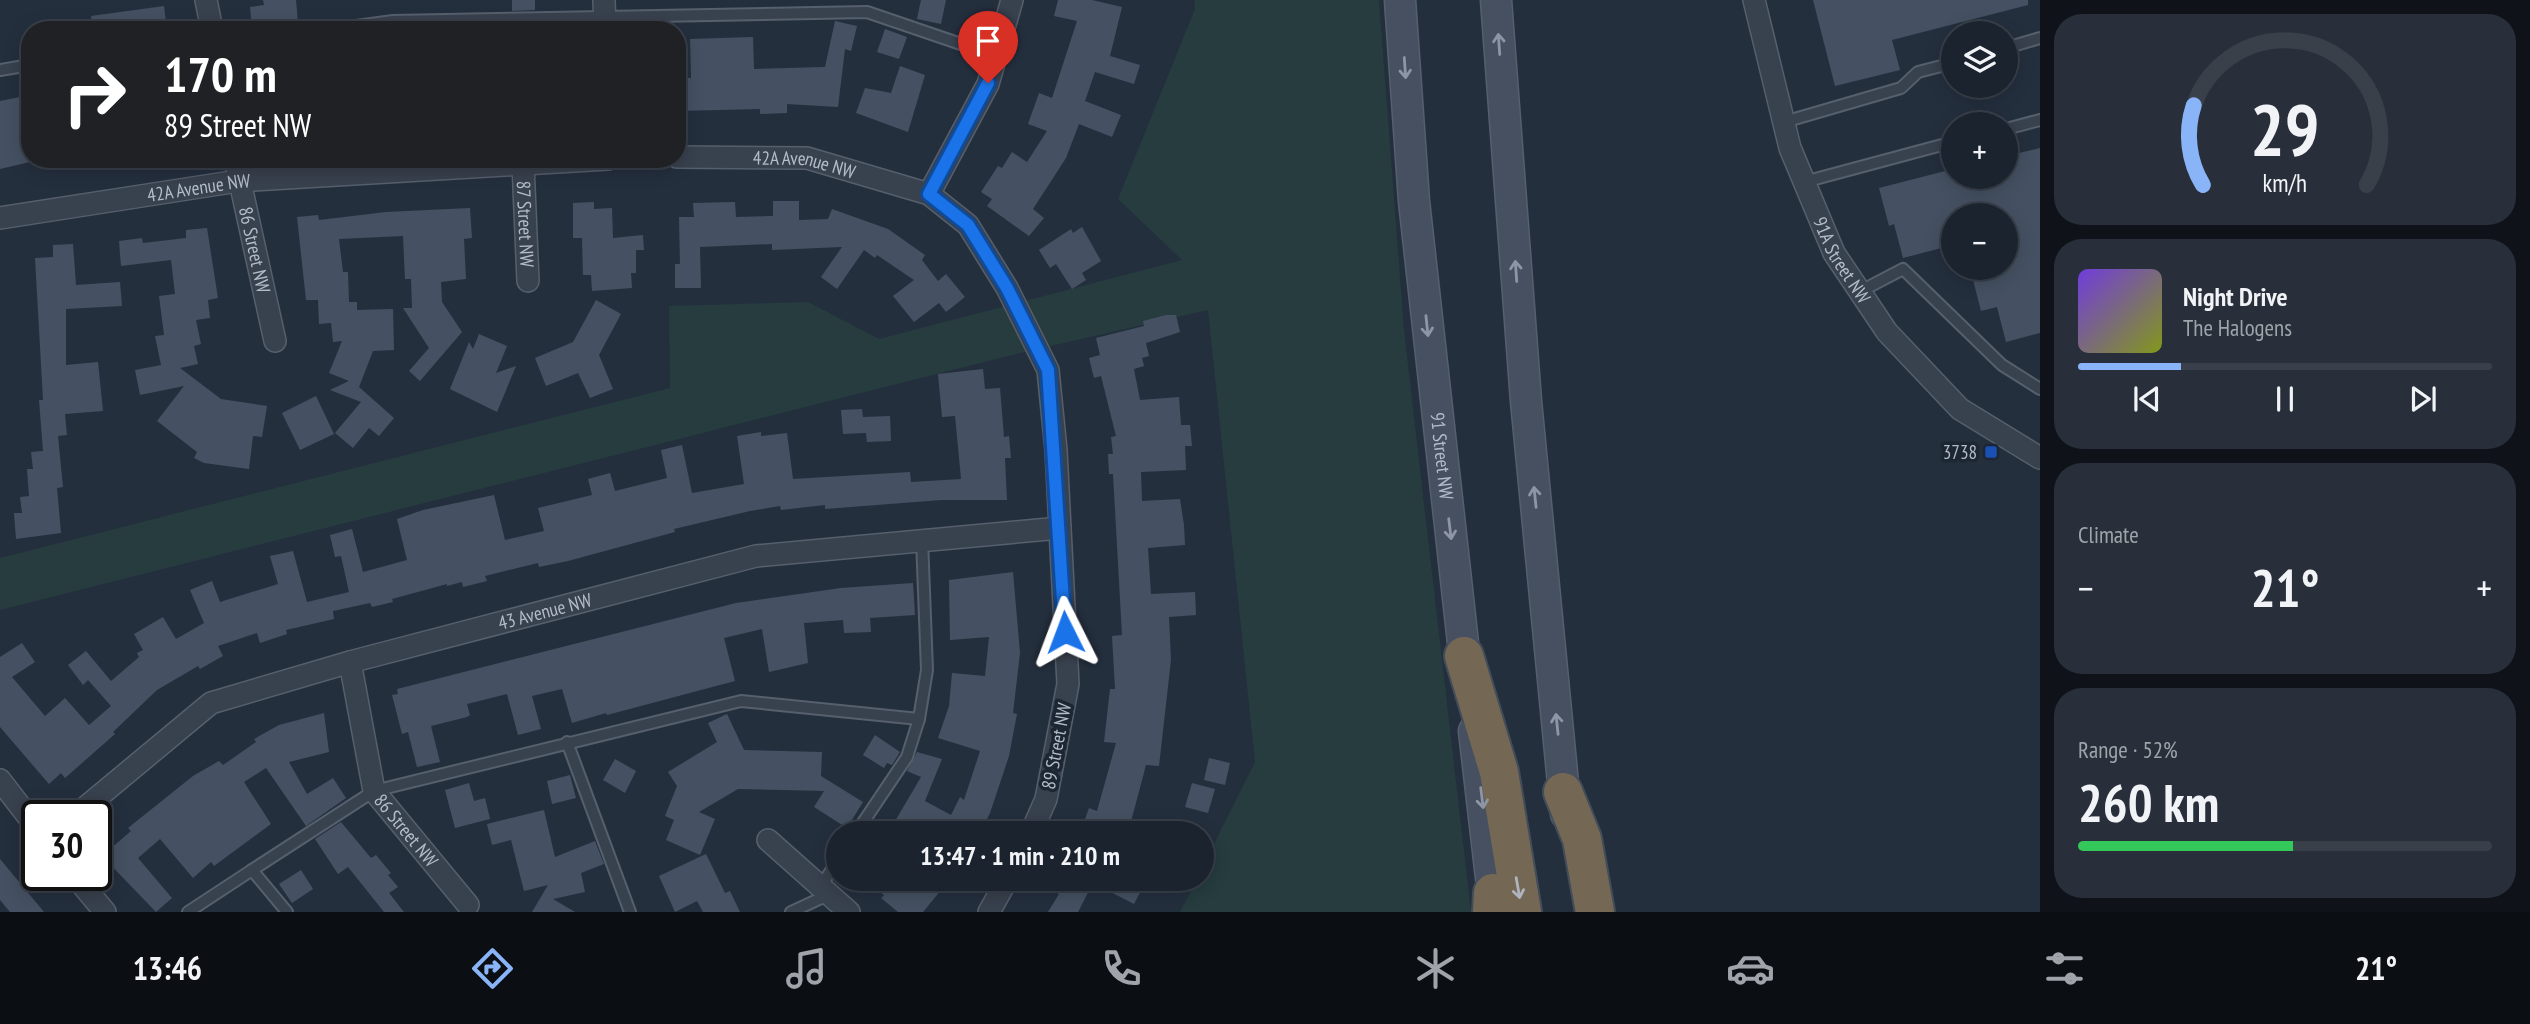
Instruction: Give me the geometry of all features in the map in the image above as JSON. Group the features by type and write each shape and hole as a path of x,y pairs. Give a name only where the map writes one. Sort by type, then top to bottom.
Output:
{"highway":[{"path":"1464,656 1499,772 1501,907"},
{"path":"1563,792 1582,839 1595,912"}],"main road":[{"name":"91 Street NW","path":"1400,0 1414,201 1464,656"},
{"path":"1496,0 1525,401 1577,912"}],"street":[{"path":"206,0 210,21"},
{"path":"929,194 988,83 1012,0"},
{"name":"91A Street NW","path":"1754,0 1790,148 1834,253 1887,332 1960,409 2036,456"},
{"name":"42A Avenue NW","path":"686,157 807,158 929,194"},
{"name":"86 Street NW","path":"236,168 275,341"},
{"name":"42A Avenue NW","path":"0,218 238,181 456,168"},
{"name":"87 Street NW","path":"523,168 528,281"},
{"name":"89 Street NW","path":"929,194 968,225 1007,288 1048,370 1068,684 1046,799 1036,821"},
{"name":"43 Avenue NW","path":"94,800 211,703 350,662 756,556 1060,528"},
{"name":"86 Street NW","path":"350,662 374,791 468,905"},
{"path":"0,780 21,807"},
{"path":"768,840 849,912"},
{"path":"87,891 105,912"},
{"path":"989,912 1001,891"}],"lane":[{"path":"393,21 867,12 996,56"},
{"path":"2018,44 2040,38"},
{"path":"1784,122 1901,88 1918,72 1941,65"},
{"path":"0,70 21,66"},
{"path":"2018,126 2040,120"},
{"path":"1804,182 1941,145"},
{"path":"1859,292 1903,268 2002,365 2040,389"},
{"path":"864,821 907,757 919,719 927,670 922,539"},
{"path":"188,912 374,791 740,701 919,719"},
{"path":"567,742 630,912"},
{"path":"252,870 287,912"},
{"path":"791,912 825,890"}],"green space":[{"path":"1194,0 1379,0 1404,330 1471,912 1180,912 1191,891 1214,891 1214,844 1255,762 1208,310 1016,354 0,610 0,558 670,388 669,306 808,302 879,339 1182,260 1118,199 1195,9"}],"building":[{"path":"263,0 296,0 298,21 251,21 250,7 264,5"},
{"path":"512,0 535,0 535,10 512,11"},
{"path":"921,0 946,0 941,24 917,19"},
{"path":"1058,0 1092,0 1122,7 1110,56 1140,65 1134,84 1095,72 1085,101 1121,115 1112,137 1079,124 1066,158 1033,209 1044,218 1029,236 987,206 992,199 981,192 998,166 1002,168 1012,152 1027,162 1047,131 1028,124 1039,93 1052,98 1077,21 1054,16"},
{"path":"1813,0 2028,0 2028,5 1966,21 1941,21 1941,27 1892,40 1900,70 1835,86"},
{"path":"164,6 166,21 92,21 91,16"},
{"path":"835,21 857,26 851,51 845,49 838,107 787,104 787,113 760,114 760,109 686,111 686,78 691,78 690,39 753,37 754,69 825,67"},
{"path":"885,29 907,37 899,59 877,52"},
{"path":"900,66 925,75 908,132 856,113 865,88 891,93"},
{"path":"21,97 21,164 0,169 0,101"},
{"path":"2040,148 2040,333 2006,342 1997,307 1981,311 1973,280 2018,280 2018,203 1941,203 1941,248 1903,258 1894,224 1889,226 1879,188 1941,172 1941,189 2018,189 2018,153"},
{"path":"773,201 799,201 799,220 828,219 832,209 888,229 925,255 922,260 938,281 946,274 965,297 946,312 939,303 914,322 893,296 914,280 877,255 875,258 864,250 837,289 821,277 842,247 772,250 772,244 700,247 701,288 675,288 675,264 680,264 679,217 694,217 693,203 735,202 736,217 773,216"},
{"path":"594,202 594,209 612,208 613,238 643,235 644,250 636,250 636,273 631,273 632,288 592,291 591,275 583,275 582,238 573,238 573,203"},
{"path":"470,208 472,238 464,239 466,279 441,282 442,302 462,332 420,381 409,371 429,348 403,308 412,308 411,279 405,279 403,236 339,239 343,272 348,272 349,302 357,302 357,310 393,309 394,350 373,351 359,387 394,418 379,436 369,428 353,448 335,433 361,402 330,390 349,381 329,373 342,341 333,342 331,323 319,324 318,300 306,300 297,217 318,215 319,220 386,212"},
{"path":"1082,227 1101,261 1082,273 1086,280 1072,289 1056,264 1050,268 1039,250 1071,229 1073,233"},
{"path":"207,228 218,298 208,300 210,318 196,320 201,344 194,346 198,364 180,368 221,399 267,406 262,437 253,436 249,469 204,463 194,458 197,452 157,421 184,386 140,395 135,370 161,365 155,336 164,335 159,296 175,294 171,260 121,266 119,241 142,238 143,243 186,238 186,230"},
{"path":"73,244 76,285 120,282 122,306 66,309 66,365 98,362 103,411 65,414 67,435 58,436 63,487 57,488 61,533 16,539 14,513 22,513 20,497 29,496 27,469 33,469 31,452 43,451 39,400 43,400 35,258 53,257 53,245"},
{"path":"596,300 621,314 599,355 613,389 590,398 578,373 546,386 535,358 573,342"},
{"path":"1176,315 1180,332 1146,343 1149,356 1142,358 1144,366 1134,369 1140,400 1179,397 1181,425 1190,425 1192,446 1185,446 1186,470 1141,472 1142,501 1180,499 1184,525 1185,545 1148,548 1151,594 1195,592 1196,615 1169,617 1171,660 1159,766 1146,765 1131,821 1084,821 1089,808 1097,811 1116,743 1104,742 1110,689 1115,689 1112,636 1122,635 1113,474 1109,474 1108,454 1113,454 1111,437 1116,436 1101,376 1094,378 1089,358 1100,355 1096,338 1144,326 1143,321"},
{"path":"479,334 507,346 496,373 516,366 497,412 450,389 469,342 473,349"},
{"path":"983,369 985,389 1000,388 1004,437 1009,436 1011,458 1005,458 1007,500 941,500 825,509 825,505 781,510 780,506 750,511 674,529 675,532 568,561 539,567 538,563 485,576 487,581 463,587 462,582 447,584 372,607 370,603 333,611 334,619 286,630 287,634 260,643 257,633 218,646 223,656 200,669 198,666 157,690 113,732 115,734 65,778 61,773 49,784 0,727 0,657 22,643 35,662 12,677 45,716 65,698 89,725 111,706 88,680 83,685 68,665 86,651 111,681 139,657 137,653 143,650 134,634 163,617 176,639 204,623 190,590 212,581 220,602 278,584 270,556 293,551 307,602 349,592 341,556 335,557 330,535 352,529 363,572 407,560 397,519 423,510 494,495 505,540 544,531 538,508 592,495 588,479 610,473 615,491 667,478 661,450 682,445 692,493 744,484 737,436 761,432 761,436 787,433 793,479 910,472 911,482 961,479 955,416 942,417 938,374"},
{"path":"316,396 334,434 300,450 282,413"},
{"path":"862,409 863,417 890,416 891,441 867,442 866,433 843,434 841,410"},
{"path":"1013,572 1020,653 1013,713 1017,714 1009,756 986,821 895,821 921,777 907,771 917,752 942,759 925,801 951,815 960,797 964,800 980,751 938,738 949,706 952,673 985,676 989,637 950,640 949,580"},
{"path":"913,583 915,615 870,618 871,632 844,633 843,620 804,623 808,663 769,672 762,629 724,638 735,681 607,715 606,713 572,723 562,689 532,696 541,729 518,735 507,694 467,704 470,715 467,717 431,726 440,762 417,767 408,732 402,734 392,695 398,694 397,689 736,603 841,588"},
{"path":"324,713 329,752 289,762 307,794 333,778 346,798 306,826 266,768 244,782 271,824 214,866 211,862 193,878 160,839 138,858 172,898 156,912 112,866 112,847 131,831 128,828 193,776 219,761 223,765 256,742 254,739 279,725"},
{"path":"727,714 744,750 822,752 821,776 863,802 851,821 836,821 814,807 824,791 738,789 699,812 715,819 700,855 666,840 674,820 665,816 677,786 668,772 717,742 708,723"},
{"path":"875,735 900,752 892,765 887,763 884,768 863,755"},
{"path":"1209,758 1230,763 1225,785 1204,780"},
{"path":"615,759 636,771 625,793 603,780"},
{"path":"570,775 576,798 552,804 547,781"},
{"path":"469,783 474,801 485,798 490,819 455,828 445,790"},
{"path":"1192,783 1215,789 1208,813 1185,807"},
{"path":"544,810 555,857 595,841 604,864 581,873 585,892 553,899 575,912 532,912 548,885 524,891 511,840 492,845 487,824"},
{"path":"341,822 371,858 376,855 391,873 388,875 398,887 389,893 404,912 384,912 348,867 338,874 315,839"},
{"path":"706,854 725,893 730,891 740,912 703,912 697,901 675,912 659,876"},
{"path":"0,859 21,884 21,891 27,891 44,912 10,912 0,900"},
{"path":"301,870 313,889 292,903 279,884"},
{"path":"878,891 940,891 923,912 898,912 881,898 884,895"},
{"path":"1054,891 1089,891 1078,912 1048,912 1059,894"},
{"path":"1109,891 1141,891 1134,904"}],"place":[{"name":"3738","path":"1991,452"}],"route":[{"path":"988,83 929,194 968,225 1007,288 1048,370 1056,450 1065,632"}]}
